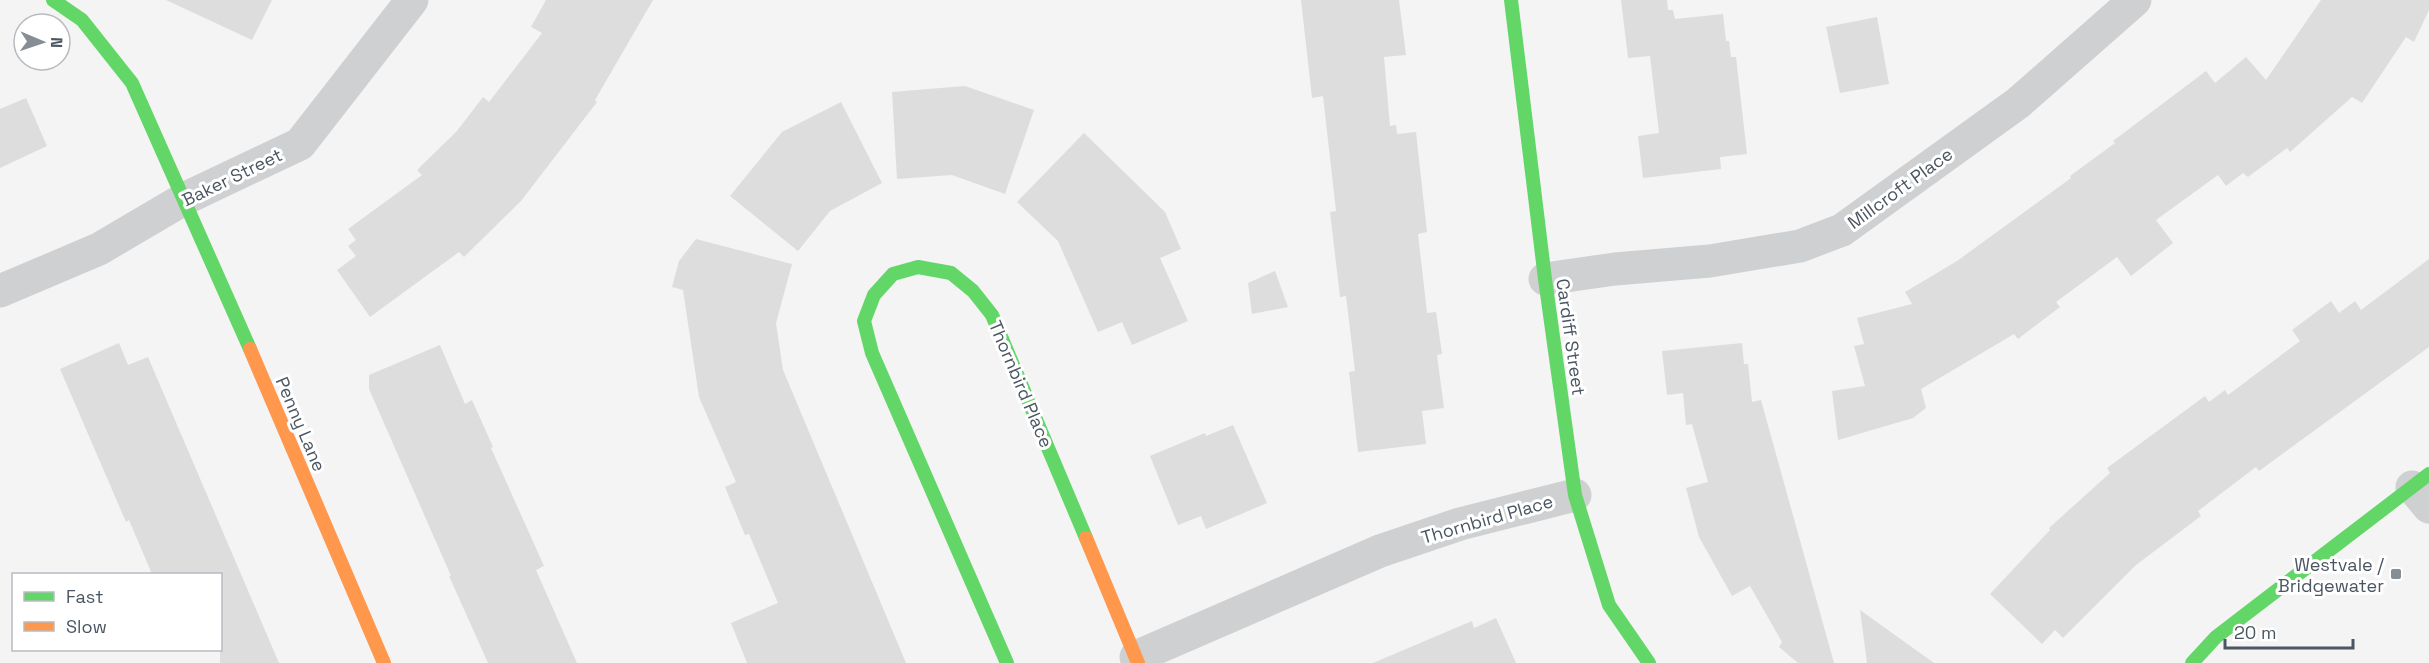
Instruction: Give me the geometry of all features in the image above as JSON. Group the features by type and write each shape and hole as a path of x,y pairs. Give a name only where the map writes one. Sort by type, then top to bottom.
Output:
{"street":[{"name":"Penny Lane","path":"53,0 82,20 132,83 384,663"},
{"name":"Baker Street","path":"0,291 99,249 184,199 300,144 412,0"},
{"name":"Cardiff Street","path":"1511,0 1545,279 1575,495 1609,605 1649,663"},
{"name":"Millcroft Place","path":"1545,279 1615,269 1722,259 1800,246 1842,230 2018,103 2135,0"},
{"name":"Thornbird Place","path":"1007,663 872,353 864,321 874,295 893,274 918,267 951,273 973,291 992,315 1137,660 1380,551 1460,524 1575,495"},
{"path":"2192,663 2216,637 2423,489"}],"building":[{"path":"166,0 272,0 252,40"},
{"path":"546,0 653,0 595,100 597,102 521,201 464,257 459,252 370,317 337,270 356,256 348,246 356,240 348,229 422,175 417,170 457,131 483,97 489,102 542,33 531,27"},
{"path":"1301,0 1399,0 1406,55 1384,57 1390,126 1396,125 1397,134 1416,132 1427,232 1418,234 1427,313 1436,312 1442,354 1437,355 1444,408 1422,411 1426,444 1358,452 1349,372 1355,371 1346,296 1340,297 1330,212 1336,211 1323,96 1312,98"},
{"path":"1621,0 1667,0 1668,10 1673,10 1675,19 1723,14 1726,41 1729,41 1731,57 1736,57 1747,154 1720,157 1721,169 1643,178 1638,136 1659,133 1650,56 1628,58"},
{"path":"2321,0 2429,0 2429,10 2414,42 2406,37 2362,103 2352,97 2290,152 2287,148 2248,177 2243,173 2226,186 2218,175 2156,220 2173,243 2131,276 2117,257 2056,302 2060,307 2018,339 2014,334 1921,389 1926,408 1913,418 1838,440 1832,391 1865,386 1854,346 1864,344 1857,318 1912,304 1905,292 1957,261 2071,178 2070,176 2115,143 2113,141 2206,71 2215,83 2246,57 2266,80"},
{"path":"1877,17 1889,84 1840,93 1826,27"},
{"path":"965,86 1034,110 1005,194 952,175 897,179 892,92"},
{"path":"26,98 47,146 0,168 0,109"},
{"path":"841,102 882,183 830,211 798,251 730,196 782,132"},
{"path":"1084,133 1165,212 1181,249 1160,258 1188,321 1132,345 1122,322 1098,332 1058,241 1017,202"},
{"path":"696,239 792,264 776,323 783,370 906,663 747,663 731,623 778,603 749,534 745,535 725,487 736,482 699,397 683,290 672,287 679,261"},
{"path":"2429,259 2429,347 2259,471 2256,467 2198,511 2201,516 2136,565 2063,638 2055,630 2042,644 1990,594 2050,530 2049,528 2110,473 2107,468 2205,396 2209,402 2225,390 2228,395 2300,341 2292,330 2331,301 2339,313 2355,301 2361,310"},
{"path":"1275,271 1288,307 1252,314 1248,283"},
{"path":"119,343 128,365 148,357 279,663 220,663 222,573 152,573 129,520 126,522 60,369"},
{"path":"1742,343 1744,364 1748,364 1752,402 1761,400 1834,663 1798,663 1779,647 1782,642 1750,586 1732,596 1699,537 1686,488 1708,482 1692,424 1686,425 1683,393 1667,395 1662,351"},
{"path":"440,345 465,404 472,400 493,447 491,448 544,566 536,570 577,663 488,663 449,576 451,576 369,389 369,375"},
{"path":"1233,425 1267,503 1206,529 1201,516 1178,525 1150,456 1205,433 1206,436"},
{"path":"1860,610 1934,663 1867,663"},
{"path":"1496,618 1516,663 1373,663 1472,621 1474,628"}],"traffic: fast":[{"path":"53,0 82,20 132,83 250,349"},
{"path":"1511,0 1545,279 1575,495 1609,605 1649,663"},
{"path":"1007,663 872,353 864,321 874,295 893,274 918,267 951,273 973,291 992,315 1086,538"},
{"path":"2192,663 2216,637 2429,474"}],"traffic: slow":[{"path":"250,349 384,663"},
{"path":"1086,538 1138,663"}],"place":[{"name":"Westvale / Bridgewater","path":"2396,574"}]}
